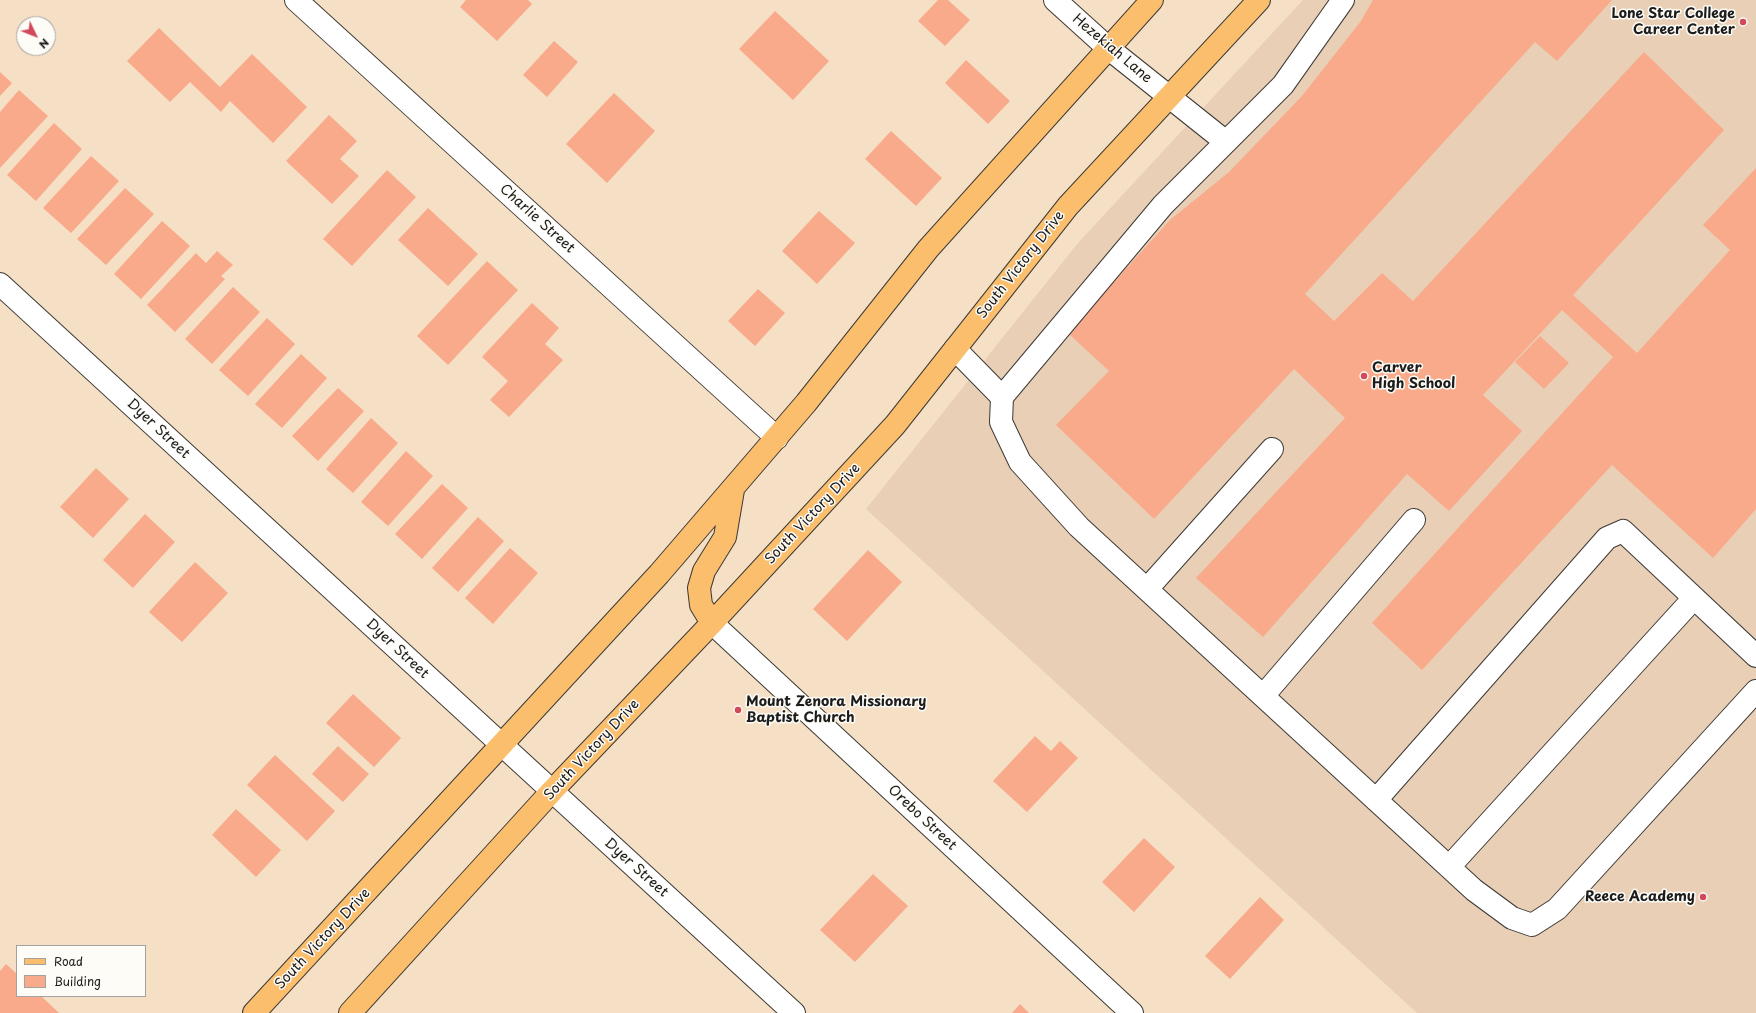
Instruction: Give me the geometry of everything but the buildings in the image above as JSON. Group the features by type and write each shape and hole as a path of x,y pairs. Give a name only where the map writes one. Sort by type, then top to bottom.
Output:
{"main road":[{"name":"South Victory Drive","path":"254,1013 659,574 777,438 928,249 1152,0"},
{"name":"South Victory Drive","path":"350,1013 552,791 712,623 895,425 1068,206 1259,0"},
{"path":"712,623 701,605 699,588 704,571 725,537 733,490"}],"street":[{"name":"Charlie Street","path":"296,0 777,438"},
{"name":"Hezekiah Lane","path":"1055,0 1108,48 1226,142"},
{"path":"1343,0 1283,85 1163,205 1002,397 1001,422 1020,462 1079,527 1474,890 1512,918 1532,925 1557,909 1756,691"},
{"name":"Dyer Street","path":"0,284 794,1013"},
{"path":"955,349 1002,397"},
{"path":"1147,589 1272,449"},
{"path":"1264,696 1414,520"},
{"path":"1376,800 1607,538 1623,531 1756,656"},
{"path":"1449,867 1694,598"},
{"name":"Orebo Street","path":"712,623 1132,1013"}],"shaded area":[{"name":"Carver High School","path":"1303,0 1756,0 1756,1013 1417,1013 866,509 1078,243"}],"place":[{"name":"Lone Star College Career Center","path":"1743,22"},
{"name":"Carver High School","path":"1364,376"},
{"name":"Mount Zenora Missionary Baptist Church","path":"738,710"},
{"name":"Reece Academy","path":"1703,897"}]}
